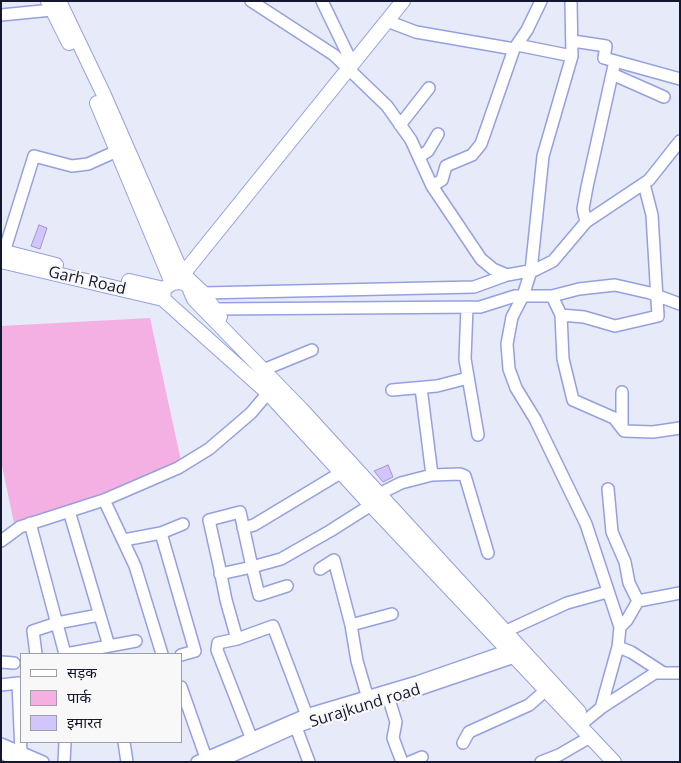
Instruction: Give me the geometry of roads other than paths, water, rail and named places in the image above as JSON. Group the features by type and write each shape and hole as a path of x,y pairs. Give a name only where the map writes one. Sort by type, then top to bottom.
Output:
{"main road":[{"path":"184,274 403,1"},
{"path":"55,4 184,274 203,292 224,324 226,334"},
{"path":"99,96 167,294 176,310 272,388 583,723 616,761"},
{"name":"Garh Road","path":"2,255 167,294"},
{"path":"167,294 181,282 188,285 194,300 263,370 272,388 342,472 374,498 504,632 516,653 545,691 583,723 590,737 616,761"}],"street":[{"path":"251,1 350,66 387,106 400,125 419,157 432,186 481,259 493,269 507,275"},
{"path":"322,1 350,66"},
{"path":"432,186 442,180 446,166 472,155 481,144 515,47 541,1"},
{"path":"571,1 572,56 542,156 531,271 523,296 512,317 507,344 509,369 516,388 535,419 586,524 620,627 618,647 601,708"},
{"path":"1,16 55,4"},
{"path":"387,21 416,32 572,56"},
{"path":"572,41 606,46 604,58 680,79"},
{"path":"586,222 583,209 586,187 615,61"},
{"path":"612,74 664,97"},
{"path":"400,125 430,88"},
{"path":"419,157 428,151 438,134"},
{"path":"203,292 474,287 507,275 531,271 553,261 586,222 644,184 680,141"},
{"path":"2,255 34,156 72,166 88,164 117,151"},
{"path":"560,315 584,317 615,326 652,319 658,316 652,215 644,184"},
{"path":"214,309 480,307 516,296 552,296 579,289 615,285 658,296 680,304"},
{"path":"552,296 560,315 563,359 573,400 614,418 624,431 653,432 680,428"},
{"path":"467,307 465,359 478,435"},
{"path":"263,370 312,350"},
{"path":"392,390 437,386 468,378"},
{"path":"1,541 20,527 104,500 178,468 210,449 251,413 272,388"},
{"path":"422,388 432,475"},
{"path":"622,392 622,428"},
{"path":"243,528 254,525 342,472"},
{"path":"220,574 280,559 330,532 374,498 402,483 432,475 460,474 464,476 488,553"},
{"path":"608,489 612,532 625,562 629,582 638,602"},
{"path":"104,500 135,566 162,653"},
{"path":"69,511 109,646"},
{"path":"236,639 209,520 240,512 259,595 287,586"},
{"path":"30,524 65,653"},
{"path":"124,540 161,533 183,524"},
{"path":"161,533 195,651 182,655"},
{"path":"320,569 334,560 351,624 357,661 369,699"},
{"path":"504,632 567,603 607,592"},
{"path":"620,627 627,620 638,602 680,593"},
{"path":"351,624 392,614"},
{"path":"36,653 33,631 57,623 99,615"},
{"path":"252,742 217,650 218,643 273,626 308,719"},
{"path":"70,653 136,642"},
{"path":"618,647 631,652 662,672"},
{"name":"Surajkund road","path":"219,762 241,752 252,742 308,719 369,699 419,686 516,653"},
{"path":"1,662 14,663"},
{"path":"583,723 601,708 655,673 680,673"},
{"path":"1,685 20,683"},
{"path":"182,691 201,760 241,752"},
{"path":"463,743 469,732 529,705 545,691"},
{"path":"388,695 396,722 393,738 402,762"},
{"path":"295,724 309,762"},
{"path":"541,762 559,755 590,737"},
{"path":"21,743 21,757"},
{"path":"64,762 65,743"},
{"path":"124,743 127,762"},
{"path":"1,744 21,757"},
{"path":"1,753 42,762"},
{"path":"410,762 422,757"}]}
